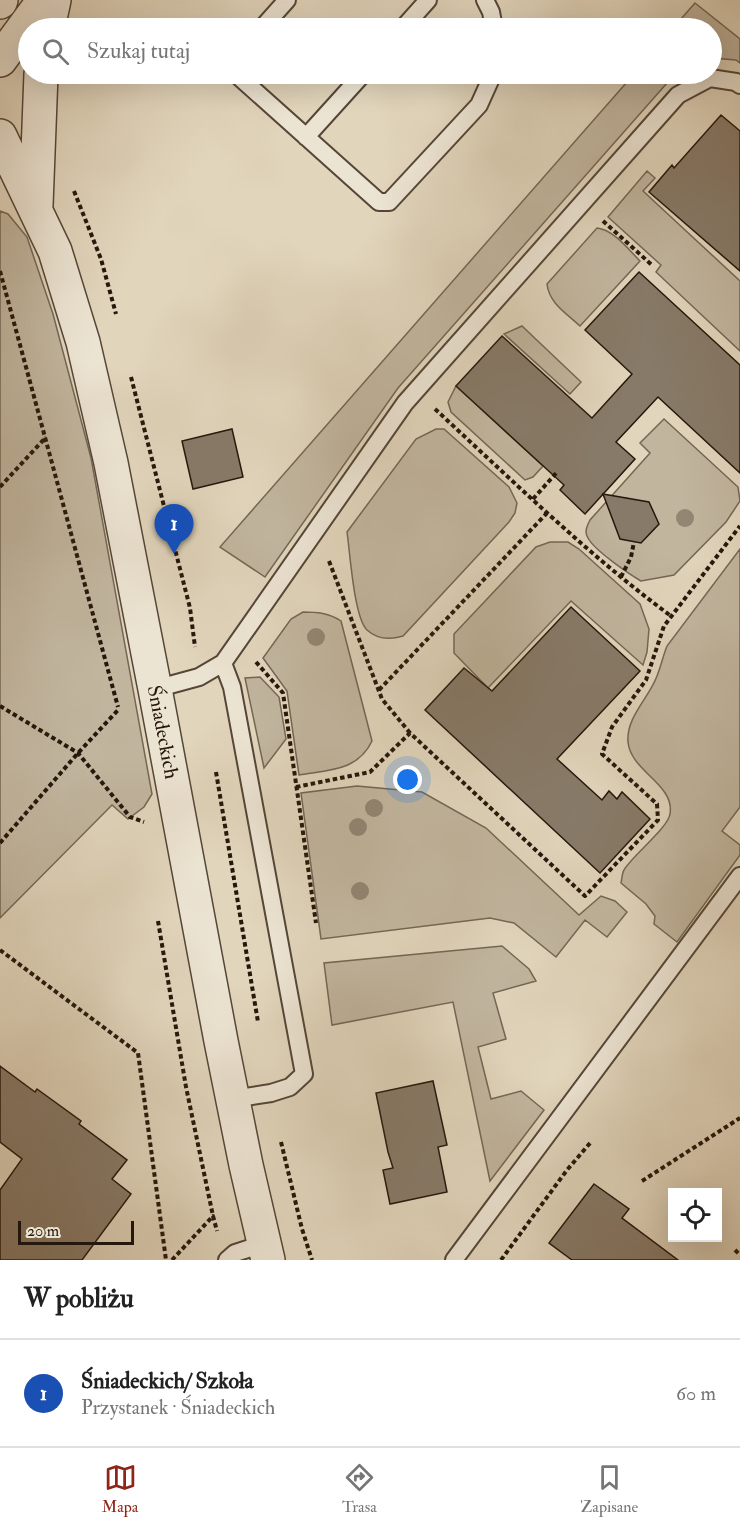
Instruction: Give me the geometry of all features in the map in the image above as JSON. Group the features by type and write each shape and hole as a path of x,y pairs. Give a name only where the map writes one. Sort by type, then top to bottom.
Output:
{"street":[{"path":"31,18 44,0"},
{"path":"50,18 54,0"},
{"path":"0,60 18,35"},
{"name":"Śniadeckich","path":"36,210 41,84"},
{"name":"Śniadeckich","path":"0,136 55,251 83,342 111,463 233,1099 266,1252"},
{"path":"0,185 36,210"}],"lane":[{"path":"271,18 286,0"},
{"path":"412,18 428,0"},
{"path":"485,0 492,18"},
{"path":"722,80 740,85"},
{"path":"247,84 379,202 389,202 479,105 488,84"},
{"path":"306,137 354,84"},
{"path":"155,689 200,677 223,663 405,403 678,95 699,84"},
{"path":"223,663 232,687 304,1074 290,1087 271,1093 233,1099"},
{"path":"454,1260 740,876"},
{"path":"227,1260 235,1253 266,1252"}],"path":[{"path":"598,217 653,266"},
{"path":"0,271 121,720"},
{"path":"432,407 547,513 621,577 671,616"},
{"path":"0,487 46,437"},
{"path":"533,499 558,471"},
{"path":"379,690 547,513"},
{"path":"326,554 382,699 410,733 585,896 658,820 657,804 602,754 612,727 646,680 664,626 740,526"},
{"path":"621,577 631,557 634,542"},
{"path":"237,642 283,693 316,923"},
{"path":"0,706 78,753 130,817 144,822"},
{"path":"0,843 119,709"},
{"path":"296,787 370,772 410,733"},
{"path":"143,815 146,833"},
{"path":"157,914 186,1087 219,1238"},
{"path":"0,950 138,1053 166,1260"},
{"path":"642,1180 740,1118"},
{"path":"501,1260 567,1170 591,1142"},
{"path":"172,1260 213,1216"},
{"path":"735,1250 740,1255"}],"shaded area":[{"path":"695,3 714,18 682,18"},
{"path":"722,25 740,39 740,63 736,60 722,59"},
{"path":"625,84 666,84 398,388 265,577 220,547"},
{"path":"647,171 655,178 643,191 740,281 740,351 656,272 661,265 608,217"},
{"path":"0,211 8,214 27,237 53,314 91,458 152,794 144,807 128,819 112,805 0,918"},
{"path":"597,228 615,236 640,261 580,326 551,297 547,284"},
{"path":"522,326 581,382 570,394 504,334"},
{"path":"456,386 543,466 533,477 525,480 451,412 448,402"},
{"path":"664,419 738,487 740,501 726,522 674,575 641,581 597,549 588,538 586,529 590,520 650,453 640,443"},
{"path":"436,429 444,429 509,487 517,503 515,513 403,636 380,637 367,630 359,612 347,532 416,439"},
{"path":"550,542 568,542 579,549 640,604 649,629 647,652 643,665 571,601 488,688 454,653 454,634 536,547"},
{"path":"740,549 740,807 722,831 740,845 740,855 677,942 654,924 655,916 646,904 621,883 624,870 663,827 670,814 670,804 666,794 631,752 628,733 634,716 657,676 667,646"},
{"path":"303,612 332,616 341,621 372,741 366,751 350,764 331,770 299,775 287,691 263,658 291,619"},
{"path":"260,677 279,697 286,739 264,768 245,678"},
{"path":"357,786 422,792 486,828 579,915 601,896 615,901 627,912 607,937 585,920 556,957 514,923 490,918 321,939 301,793"},
{"path":"502,946 529,969 536,981 493,993 506,1039 478,1047 491,1099 521,1091 544,1110 490,1181 453,1002 332,1025 324,963"}],"building":[{"path":"721,115 740,131 740,271 649,192 672,165 674,168"},
{"path":"639,272 740,365 740,473 658,397 616,442 635,459 585,514 560,490 564,485 456,386 502,336 592,418 632,374 585,330"},
{"path":"232,429 243,477 193,489 182,441"},
{"path":"603,494 649,502 659,524 641,543 620,539"},
{"path":"571,607 640,671 557,759 602,800 609,791 617,799 622,792 650,819 600,873 425,710 464,668 492,691"},
{"path":"0,1066 35,1092 37,1089 81,1121 79,1124 127,1160 112,1179 131,1194 82,1260 0,1260 0,1190 22,1159 0,1142"},
{"path":"433,1081 447,1145 438,1147 447,1192 390,1204 383,1170 393,1168 376,1093"},
{"path":"594,1184 629,1209 622,1218 678,1260 572,1260 549,1243"}],"place":[{"name":"Śniadeckich/ Szkoła","path":"174,554"}]}
